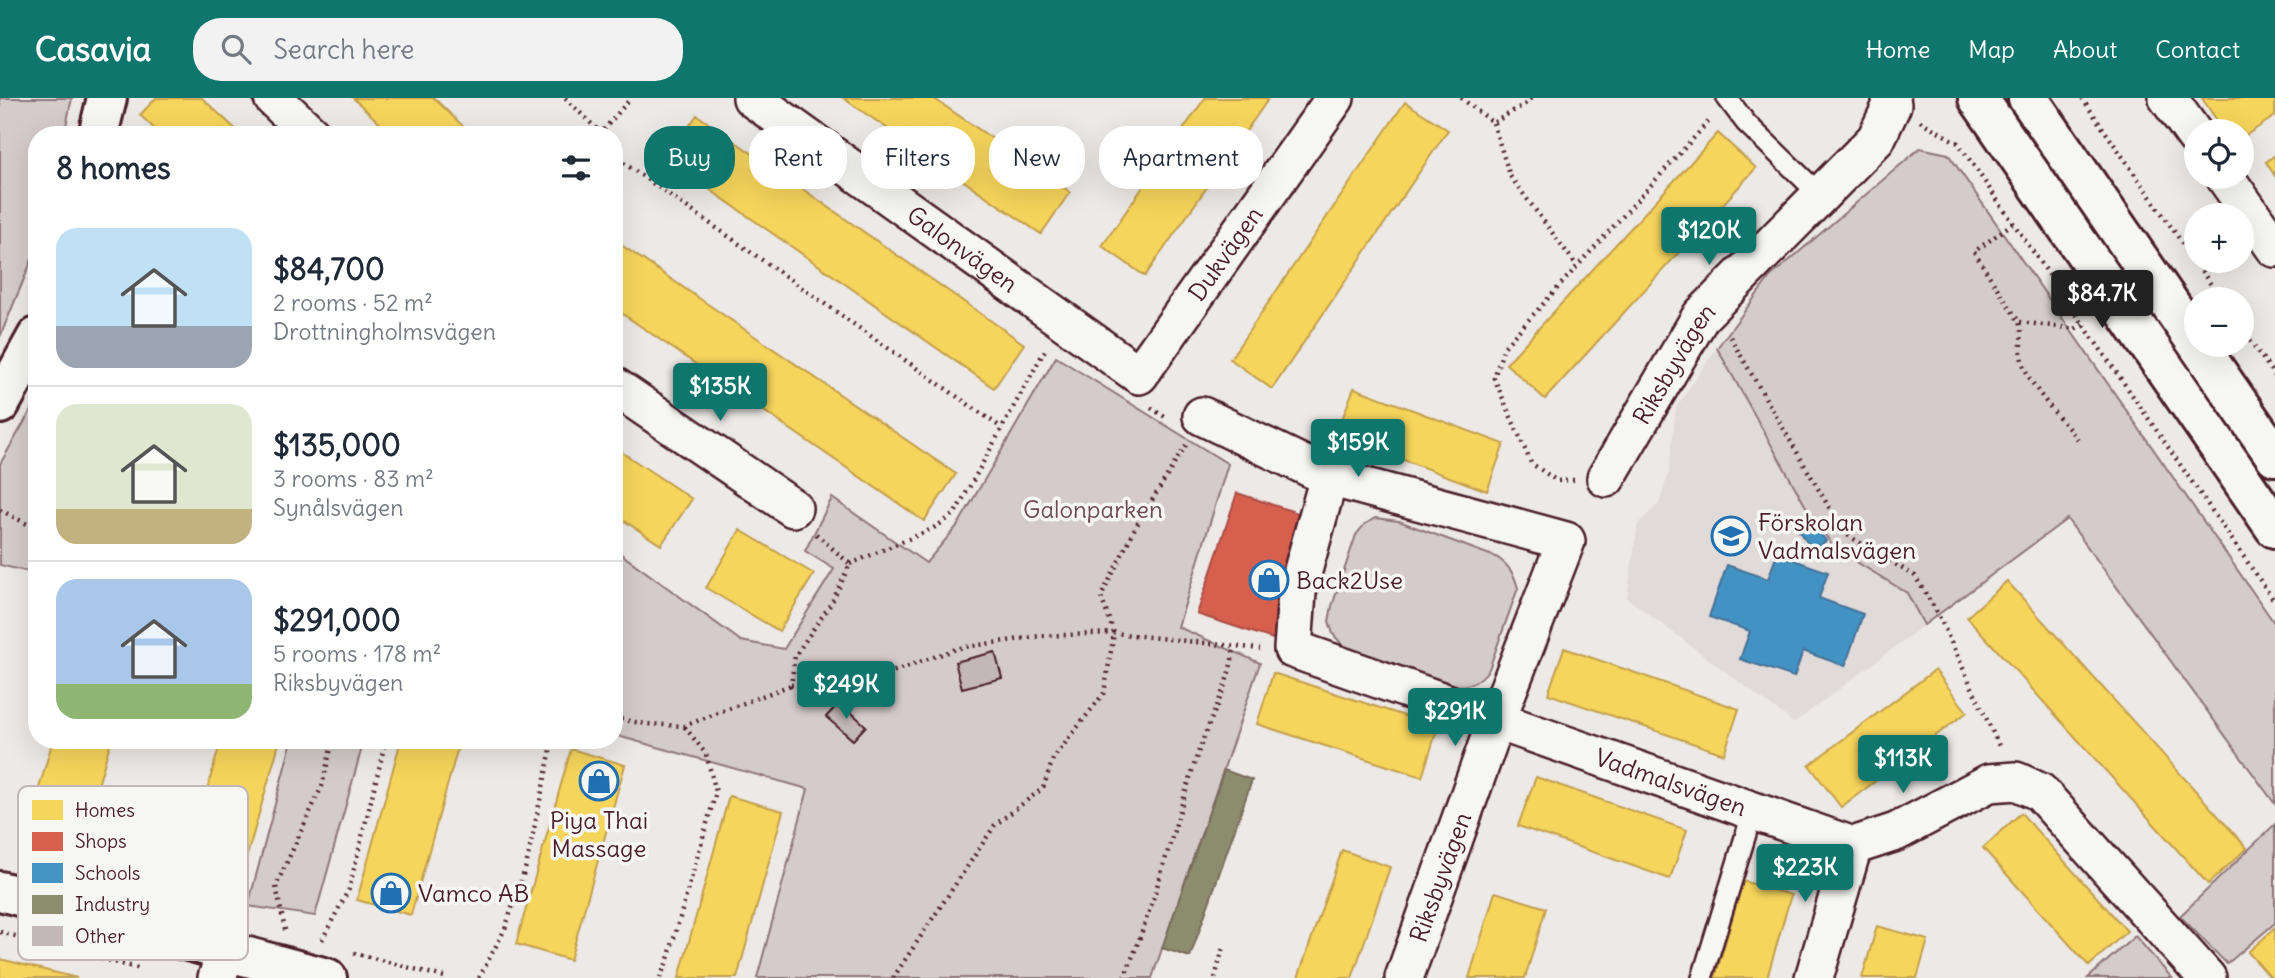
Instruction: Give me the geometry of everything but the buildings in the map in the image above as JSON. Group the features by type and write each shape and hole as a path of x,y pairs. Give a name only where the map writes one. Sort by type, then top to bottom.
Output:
{"main road":[{"path":"101,126 107,98"},
{"path":"1978,98 2275,528"},
{"path":"2028,98 2184,325"},
{"path":"0,404 28,353"},
{"path":"2206,357 2275,456"},
{"path":"0,891 18,897"},
{"path":"221,965 319,976"}],"street":[{"path":"273,98 303,126"},
{"name":"Galonvägen","path":"752,98 1139,375"},
{"name":"Dukvägen","path":"1139,375 1335,98"},
{"path":"2168,98 2184,120"},
{"name":"Riksbyvägen","path":"1606,478 1701,316 1876,139 1892,101"},
{"path":"2233,189 2275,248"},
{"path":"623,392 793,508"},
{"path":"1197,425 1329,477 1297,592 1293,649 1496,721"},
{"name":"Riksbyvägen","path":"1329,477 1566,541 1496,721 1404,978"},
{"name":"Vadmalsvägen","path":"1496,721 1853,846"},
{"path":"1814,978 1853,846 1896,832 1989,783 2016,780 2040,792 2207,978"}],"lane":[{"path":"1728,99 1746,123 1820,195"},
{"path":"1702,978 1753,811"}],"path":[{"path":"565,98 593,126"},
{"path":"608,126 631,98"},
{"path":"1461,98 1493,123 1510,176 1577,266"},
{"path":"1493,123 1531,98"},
{"path":"2082,98 2213,287"},
{"path":"1606,478 1557,481 1531,463 1494,378 1504,347 1728,99"},
{"path":"1892,101 1958,143 2275,601"},
{"path":"623,161 1002,428"},
{"path":"2013,223 1974,252 2019,321 2023,330 2022,359 2030,378 2080,442"},
{"path":"1712,305 1844,533 1915,576 1938,614 2016,780"},
{"path":"791,685 795,656 832,602 850,564 932,528 954,515 1062,321"},
{"path":"2019,321 2075,329 2083,324"},
{"path":"2254,346 2275,376"},
{"path":"893,978 995,825 1043,788 1053,759 1104,693 1114,633 1101,597 1135,528 1197,425"},
{"path":"793,508 800,519 850,564"},
{"path":"0,510 28,524"},
{"path":"623,720 684,726 791,685 858,684 959,648 1040,636 1114,633 1234,646 1293,649"},
{"path":"1124,978 1165,868 1206,731 1231,670 1234,646"},
{"path":"660,978 672,947 716,792 706,754 684,726"},
{"path":"286,934 276,886 322,786 331,749"},
{"path":"319,976 320,943 349,889 384,749"},
{"path":"479,978 505,929 526,866 551,749"},
{"path":"0,932 18,937"},
{"path":"1215,978 1223,947"},
{"path":"106,960 148,971"}],"shaded area":[{"name":"Förskolan Vadmalsvägen","path":"1717,348 1805,505 1834,548 1907,593 1924,625 1794,723 1627,598 1638,524 1659,504 1669,472 1676,408"}],"green space":[{"path":"0,98 72,98 66,126 28,126 28,269 0,337"},
{"path":"1920,148 1948,154 2275,624 2275,804 2067,519 1924,625 1907,593 1834,548 1805,505 1717,348 1770,277"},
{"name":"Galonparken","path":"1056,357 1228,464 1178,627 1260,663 1152,978 757,978 808,789 623,738 623,556 741,641 784,649 834,569 805,551 832,498 926,563 958,525"},
{"path":"28,416 28,572 0,565 0,464"},
{"path":"1375,518 1399,521 1498,558 1511,571 1518,588 1489,669 1477,681 1463,686 1451,686 1350,654 1333,634 1329,621 1332,606 1356,535 1364,525"},
{"path":"290,749 361,749 315,916 248,906"},
{"path":"2275,824 2275,923 2227,964 2180,916"},
{"path":"2135,936 2172,978 2088,978"}],"place":[{"name":"Förskolan Vadmalsvägen","path":"1731,536"},
{"name":"Back2Use","path":"1269,580"},
{"name":"Piya Thai Massage","path":"599,781"},
{"name":"Vamco AB","path":"391,893"}]}
